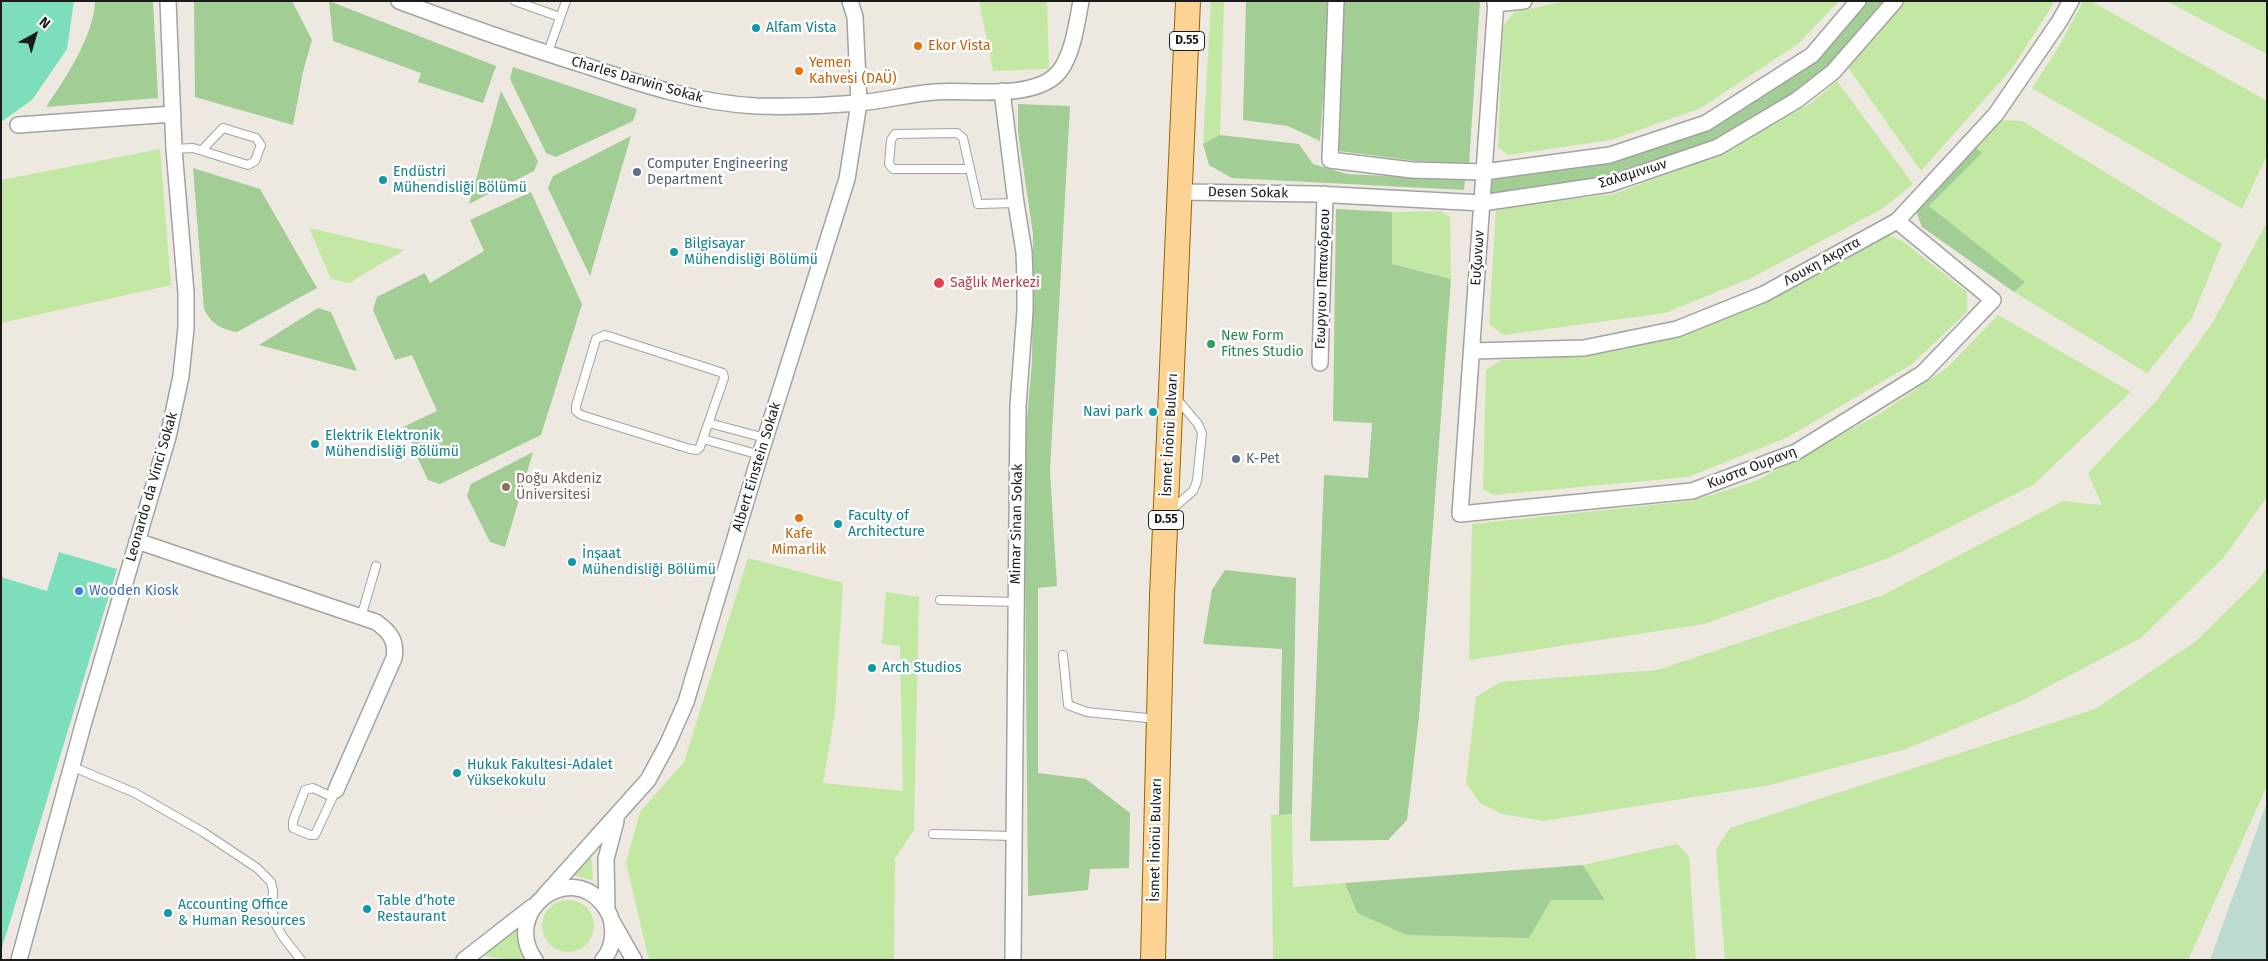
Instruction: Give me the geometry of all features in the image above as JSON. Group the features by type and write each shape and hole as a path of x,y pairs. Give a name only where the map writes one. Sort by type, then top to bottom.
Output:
{"main road":[{"name":"İsmet İnönü Bulvarı","path":"1153,960 1166,514 1188,1"}],"street":[{"name":"Leonardo da Vinci Sokak","path":"19,960 71,766 168,437 181,376 186,328 186,293 174,149 168,1"},
{"name":"Charles Darwin Sokak","path":"400,1 547,55 656,88 711,100 754,106 788,107 860,103 934,92 1002,91 1034,88 1055,77 1062,68 1073,40 1081,1"},
{"name":"Albert Einstein Sokak","path":"539,901 648,780 668,743 686,702 765,438 847,179 860,103 855,17 850,1"},
{"name":"Σαλαμινιων","path":"1336,1 1330,160 1412,170 1484,172 1610,155 1706,124 1812,54 1858,1"},
{"path":"1495,3 1524,1"},
{"name":"Σαλαμινιων","path":"1320,194 1482,203 1610,184 1718,147 1797,100 1833,72 1895,1"},
{"name":"Λουκη Ακριτα","path":"1472,351 1584,348 1677,329 1764,294 1897,221 1996,114 2059,22 2071,1"},
{"name":"Ευζωνων","path":"1460,514 1495,3"},
{"name":"Mimar Sinan Sokak","path":"1002,91 1024,252 1025,311 1018,406 1013,960"},
{"path":"18,125 173,114"},
{"name":"Desen Sokak","path":"1181,192 1320,194"},
{"name":"Γεωργιου Παπανδρεου","path":"1320,194 1320,363"},
{"name":"Κωστα Ουρανη","path":"1460,514 1692,491 1796,452 1923,372 1993,300 1897,221"},
{"path":"138,541 376,622 386,629 393,638 396,649 394,658 334,794"},
{"path":"603,960 611,945 613,932 609,915 606,859 618,815"},
{"path":"464,960 555,890 578,889 590,893 599,900 634,960"},
{"path":"535,960 526,938 526,926 539,901"}],"lane":[{"path":"515,1 560,17"},
{"path":"547,55 566,1"},
{"path":"174,149 193,148 248,165 255,161 261,145 256,138 223,128 202,150"},
{"path":"970,169 894,169 889,164 891,140 895,134 957,133 963,138 978,204 1016,203"},
{"path":"605,335 723,374 724,378 703,439 697,450 690,450 581,415 576,411 596,339 605,335"},
{"path":"1166,514 1193,490 1197,481 1202,433 1198,424 1172,393"},
{"path":"709,423 765,438"},
{"path":"703,439 760,455"},
{"path":"361,617 376,566"},
{"path":"940,600 1016,602"},
{"path":"1063,655 1068,704 1087,712 1159,719"},
{"path":"71,766 143,797 258,868 271,882 273,890 272,910 276,925 282,937 301,960"},
{"path":"313,788 334,794 315,834 310,835 293,828 293,821 305,790 313,788"},
{"path":"933,834 1014,836"}],"green space":[{"path":"1,1 74,1 67,49 32,100 1,122"},
{"path":"95,1 153,1 158,98 46,107 70,70 84,43 90,28"},
{"path":"194,1 292,1 312,40 303,72 293,125 195,97"},
{"path":"329,1 496,66 483,103 418,82 421,73 333,41"},
{"path":"979,1 1047,1 1049,69 993,71"},
{"path":"1211,1 1224,1 1220,135 1203,144"},
{"path":"1246,1 1330,1 1320,141 1288,126 1243,120"},
{"path":"1343,1 1480,1 1469,164 1416,161 1339,151"},
{"path":"1565,1 1839,1 1799,43 1701,108 1611,140 1508,155 1498,147 1503,26 1514,12"},
{"path":"1858,1 1895,1 1833,72 1718,147 1610,184 1482,203 1484,172 1610,155 1706,123 1812,55"},
{"path":"1905,1 2055,1 2013,67 1921,171 1847,66"},
{"path":"2083,1 2091,1 2267,101 2267,155 2242,209 2032,88 2058,48"},
{"path":"2166,1 2267,1 2267,54"},
{"path":"513,67 637,109 633,121 556,157 546,153 510,79"},
{"path":"1837,81 1913,184 1882,209 1749,279 1665,313 1503,335 1489,324 1496,208 1614,194 1720,154 1811,103"},
{"path":"501,91 538,161 534,171 469,204"},
{"path":"1018,104 1070,106 1050,471 1057,586 1038,588 1038,773 1086,779 1130,813 1129,868 1090,869 1088,890 1028,896 1024,451 1032,363 1033,234 1018,132"},
{"path":"2002,120 2022,121 2222,244 2192,318 2147,373 2014,292 2025,282 1929,206 1982,153 1975,147"},
{"path":"1220,135 1299,144 1313,164 1347,174 1465,180 1464,190 1232,178 1209,165 1203,144"},
{"path":"631,136 590,276 548,188 553,176"},
{"path":"1975,147 1982,153 1929,206 2025,282 2014,292 1922,227 1915,209"},
{"path":"160,149 171,285 1,323 1,180"},
{"path":"193,168 260,189 317,288 237,332 221,327 213,322 204,309"},
{"path":"531,192 582,304 541,435 440,484 428,480 403,427 437,411 412,355 395,360 373,310 377,297 425,273 430,283 484,251 470,220"},
{"path":"1336,209 1392,212 1392,264 1451,279 1419,717 1407,820 1388,840 1310,841 1324,475 1368,478 1372,423 1333,421"},
{"path":"1441,211 1450,217 1451,279 1392,264 1392,212"},
{"path":"2267,222 2267,497 2224,557 2141,638 2019,702 1906,749 1770,785 1543,821 1502,814 1480,803 1466,783 1476,697 1500,682 1657,670 1883,595 2063,501 2102,505 2088,473 2157,400 2213,322"},
{"path":"309,228 404,250 349,283 331,279"},
{"path":"1889,235 1904,242 1967,292 1967,312 1912,364 1788,437 1688,477 1493,495 1483,489 1486,370 1501,360 1584,356 1686,333 1882,236"},
{"path":"318,308 331,312 357,371 259,345"},
{"path":"1998,315 2131,392 2033,485 1891,557 1704,624 1469,660 1472,524 1691,501 1756,481 1881,413 1948,367"},
{"path":"533,452 505,547 490,542 467,496 471,484"},
{"path":"59,552 117,569 1,951 1,577 47,591"},
{"path":"748,558 843,583 835,713 823,783 903,791 900,646 882,644 886,592 919,597 914,830 895,859 894,960 649,960 626,863 640,812 684,762"},
{"path":"2267,567 2267,786 2188,960 1725,960 1716,849 1730,828 2095,709 2195,642 2257,581"},
{"path":"1225,570 1296,578 1292,814 1279,815 1282,649 1203,644 1212,590"},
{"path":"2267,802 2267,960 2210,960"},
{"path":"1292,814 1293,887 1345,883 1357,914 1528,938 1551,900 1605,899 1583,865 1677,844 1689,856 1696,960 1273,960 1271,815"},
{"path":"591,850 593,881 578,876 563,875"},
{"path":"1583,865 1605,900 1551,900 1529,938 1407,935 1357,913 1345,883"},
{"path":"568,900 582,904 590,912 594,926 590,940 582,948 568,952 554,948 546,940 542,926 546,912 554,904"},
{"path":"520,922 531,960 510,960 484,956"}],"place":[{"name":"Alfam Vista","path":"756,28"},
{"name":"Ekor Vista","path":"918,46"},
{"name":"Yemen Kahvesi (DAÜ)","path":"799,71"},
{"name":"Computer Engineering Department","path":"637,172"},
{"name":"Endüstri Mühendisliği Bölümü","path":"383,180"},
{"name":"Bilgisayar Mühendisliği Bölümü","path":"674,252"},
{"name":"Sağlık Merkezi","path":"939,283"},
{"name":"New Form Fitnes Studio","path":"1211,344"},
{"name":"Navi park","path":"1153,412"},
{"name":"Elektrik Elektronik Mühendisliği Bölümü","path":"315,444"},
{"name":"K-Pet","path":"1236,459"},
{"name":"Doğu Akdeniz Üniversitesi","path":"506,487"},
{"name":"Kafe Mimarlik","path":"799,518"},
{"name":"Faculty of Architecture","path":"838,524"},
{"name":"İnşaat Mühendisliği Bölümü","path":"572,562"},
{"name":"Wooden Kiosk","path":"79,591"},
{"name":"Arch Studios","path":"872,668"},
{"name":"Hukuk Fakultesi-Adalet Yüksekokulu","path":"457,773"},
{"name":"Table d’hote Restaurant","path":"367,909"},
{"name":"Accounting Office & Human Resources","path":"168,913"}]}
